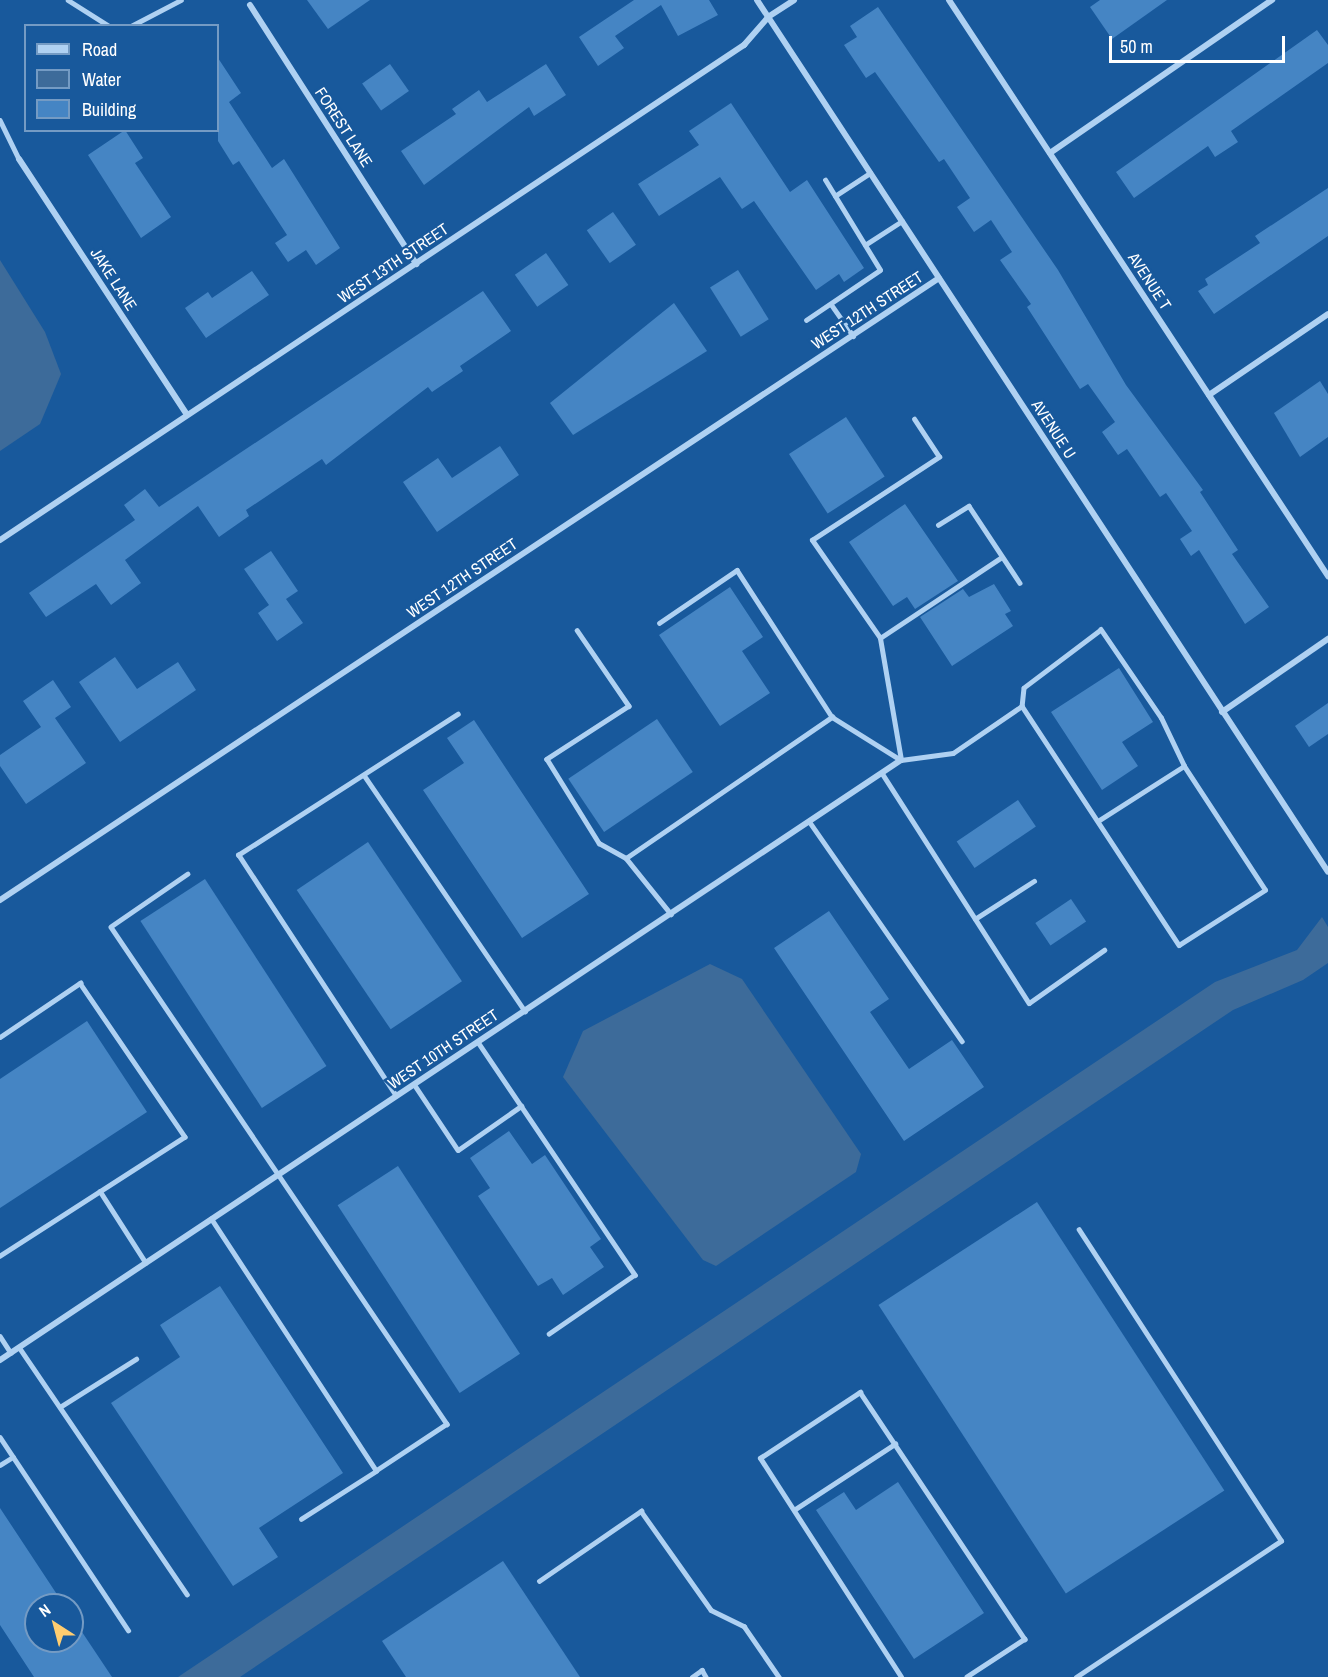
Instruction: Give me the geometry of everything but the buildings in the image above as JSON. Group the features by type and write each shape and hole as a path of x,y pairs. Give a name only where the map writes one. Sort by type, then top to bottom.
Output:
{"street":[{"name":"AVENUE U","path":"757,0 1328,872"},
{"name":"WEST 13TH STREET","path":"0,540 744,45 768,17 794,0"},
{"name":"AVENUE T","path":"949,0 1328,576"},
{"path":"1050,153 1272,0"},
{"name":"FOREST LANE","path":"250,5 416,264"},
{"name":"JAKE LANE","path":"19,159 187,415"},
{"name":"WEST 12TH STREET","path":"0,900 939,278"},
{"path":"1209,395 1328,314"},
{"path":"1222,712 1328,639"},
{"name":"WEST 10TH STREET","path":"0,1360 902,760"}],"lane":[{"path":"68,0 106,24"},
{"path":"135,24 181,0"},
{"path":"0,120 19,159"},
{"path":"835,196 870,173"},
{"path":"806,320 879,270 825,180"},
{"path":"865,245 902,221"},
{"path":"831,304 853,336"},
{"path":"902,760 880,638 812,540 939,456 914,419"},
{"path":"938,525 969,506 1020,584"},
{"path":"880,638 1002,557"},
{"path":"659,623 737,570 832,717 902,760 953,753 1022,706"},
{"path":"577,630 629,706 547,759 599,843 626,858 671,914"},
{"path":"1101,630 1161,718 1184,766 1265,890 1179,945 1022,706 1023,688 1101,630"},
{"path":"396,1096 238,855 458,714"},
{"path":"626,858 832,717"},
{"path":"1098,821 1184,766"},
{"path":"882,773 1029,1003 1104,950"},
{"path":"364,775 525,1011"},
{"path":"809,821 962,1041"},
{"path":"188,874 111,927 281,1172 447,1424 301,1519"},
{"path":"975,919 1034,881"},
{"path":"0,1037 80,983 185,1137 0,1256"},
{"path":"478,1042 635,1275 549,1334"},
{"path":"414,1084 458,1150 521,1106"},
{"path":"99,1191 146,1263"},
{"path":"211,1219 376,1471"},
{"path":"1076,1677 1281,1541 1079,1230"},
{"path":"0,1336 11,1353"},
{"path":"19,1347 187,1594"},
{"path":"60,1407 136,1359"},
{"path":"901,1677 760,1458 860,1392 1025,1639 968,1677"},
{"path":"0,1437 128,1630"},
{"path":"794,1510 895,1444"},
{"path":"0,1465 13,1457"},
{"path":"539,1581 641,1511 711,1610 744,1626 779,1677"},
{"path":"692,1677 702,1670 706,1677"}],"water":[{"path":"0,260 45,332 61,374 40,424 0,451"},
{"path":"1322,917 1328,927 1328,963 1303,980 1233,1010 240,1677 178,1677 1215,982 1297,950"},
{"path":"710,964 742,979 861,1154 856,1172 716,1266 703,1260 563,1077 583,1031"}]}
